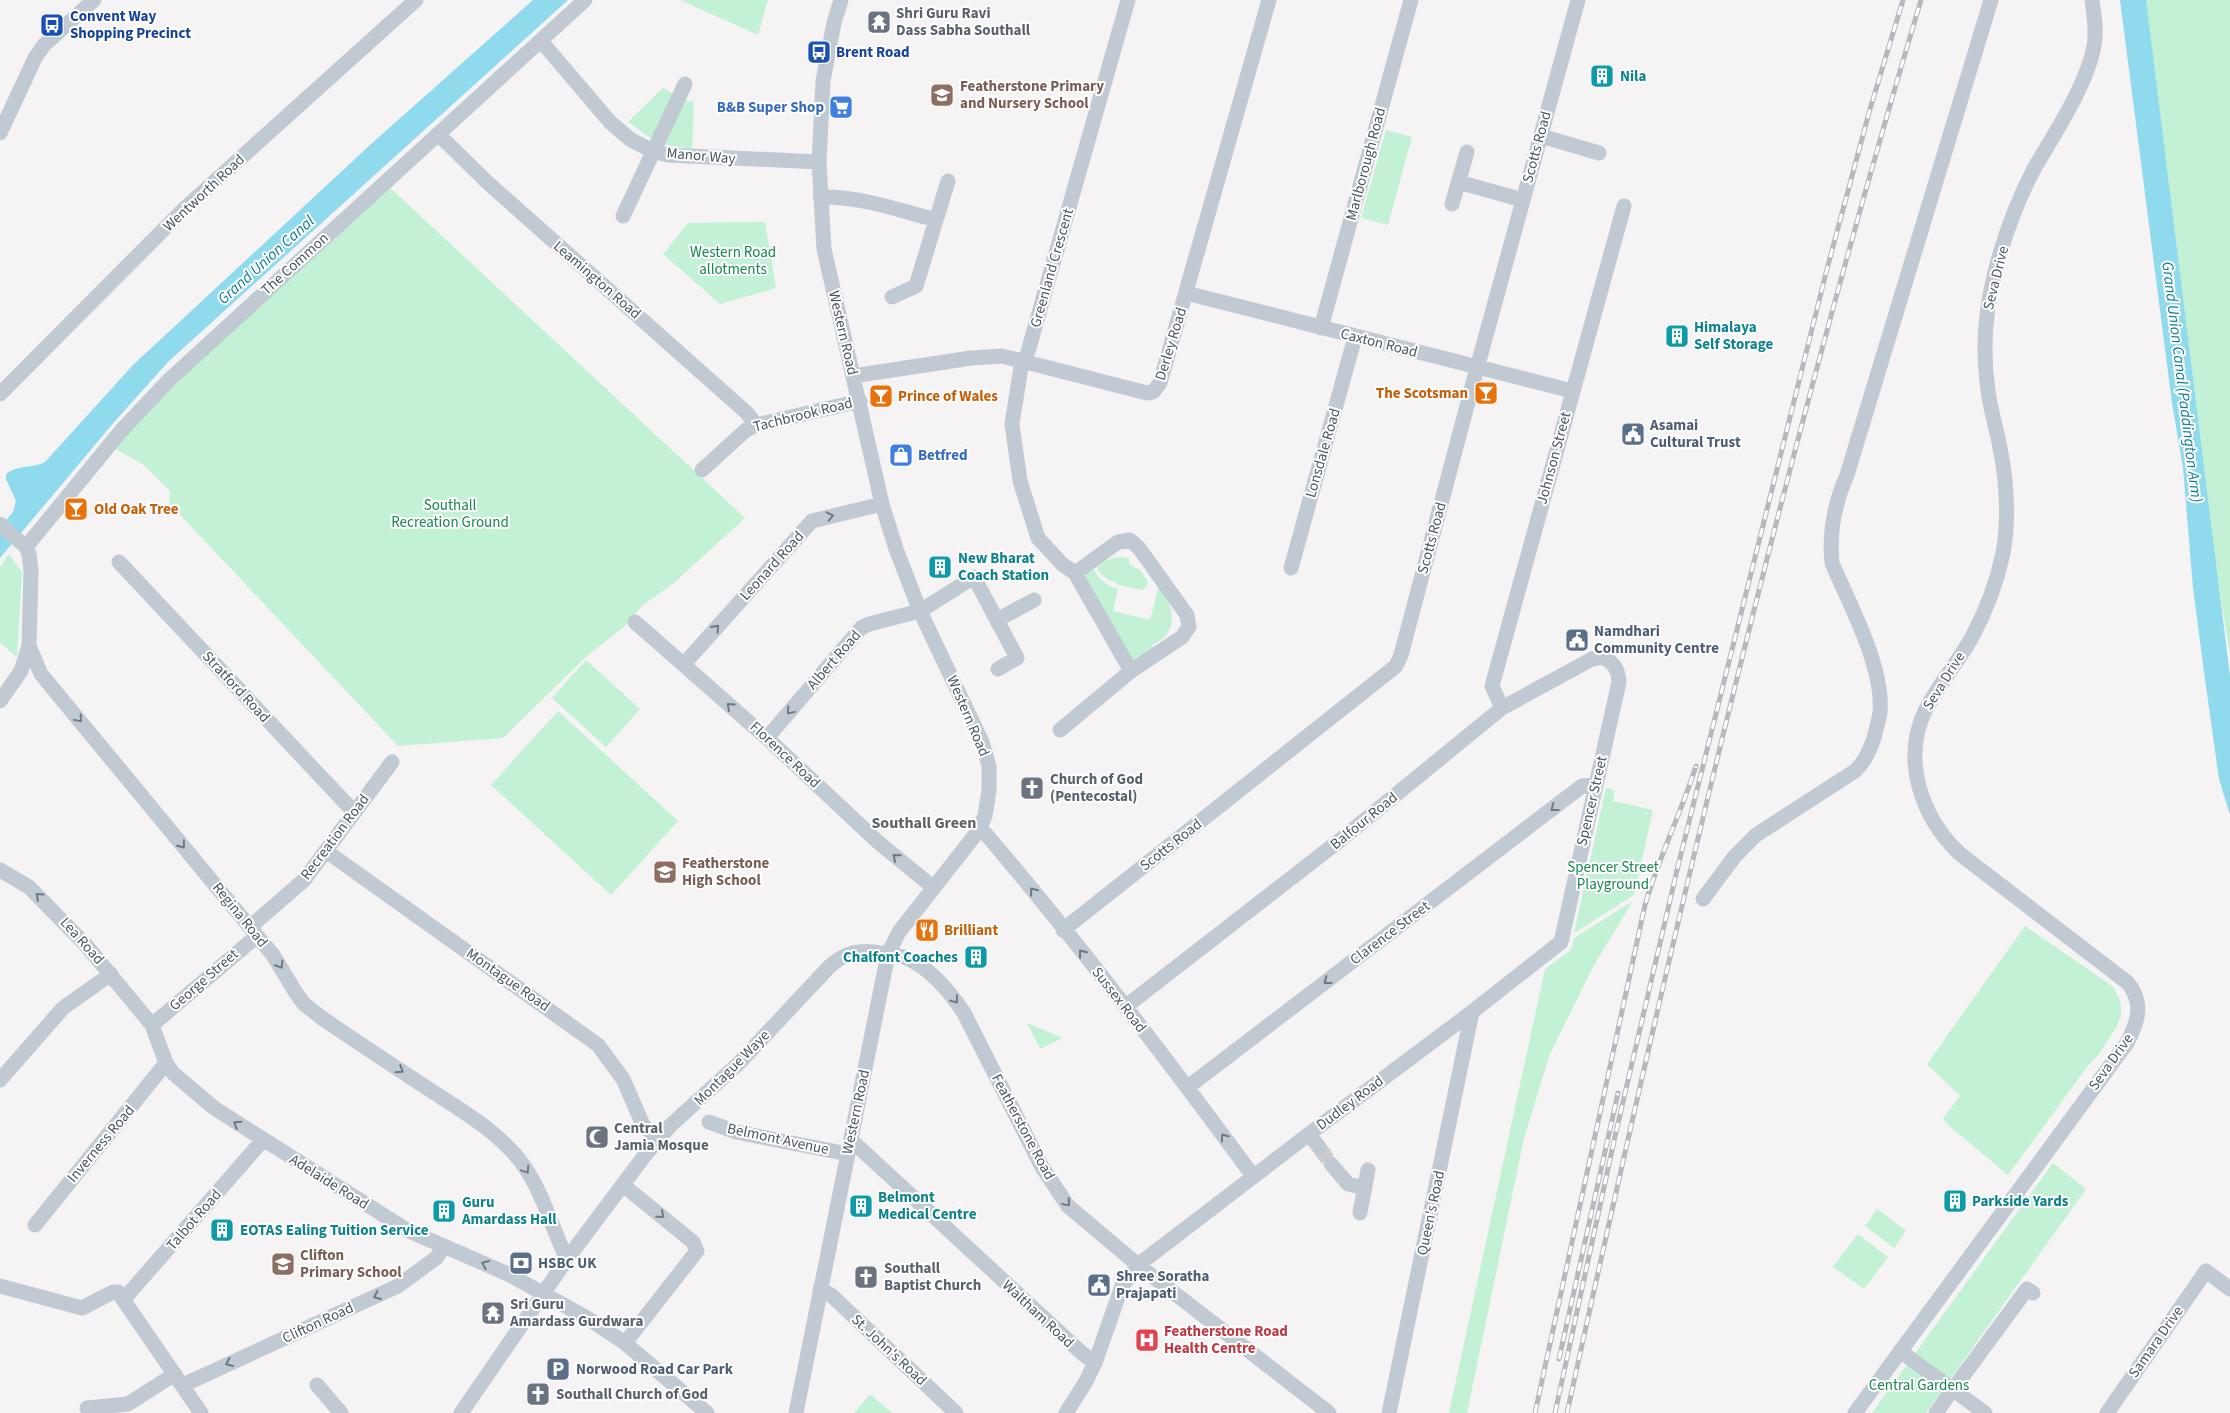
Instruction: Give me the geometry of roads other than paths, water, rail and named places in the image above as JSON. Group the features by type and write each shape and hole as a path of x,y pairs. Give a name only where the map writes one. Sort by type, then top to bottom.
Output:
{"street":[{"path":"0,133 35,58 44,45 94,0"},
{"name":"Wentworth Road","path":"0,394 184,209 416,0"},
{"name":"The Common","path":"23,544 121,431 170,380 585,0"},
{"name":"Western Road","path":"796,1413 888,954 899,932 979,830 985,816 989,790 989,766 982,742 920,611 896,549 882,504 824,249 819,162 823,81 834,24 841,0"},
{"name":"Greenland Crescent","path":"1075,573 1062,564 1038,538 1020,481 1012,424 1021,367 1128,0"},
{"name":"Derley Road","path":"853,376 971,358 1002,356 1147,393 1153,392 1160,383 1269,0"},
{"name":"Marlborough Road","path":"1321,328 1411,0"},
{"name":"Scotts Road","path":"1063,930 1396,666 1401,655 1477,368 1578,0"},
{"path":"1703,899 1735,856 1756,835 1856,771 1872,743 1880,710 1878,687 1860,624 1832,563 1831,552 1836,502 1847,475 1991,0"},
{"name":"Seva Drive","path":"1855,1413 2127,1043 2136,1020 2138,1006 2136,993 2128,983 1960,854 1943,837 1932,822 1923,799 1916,775 1915,755 1916,740 1926,710 1980,620 2003,554 2006,523 2006,478 1988,391 1985,328 1989,295 2020,200 2075,94 2090,59 2095,38 2092,0"},
{"name":"Manor Way","path":"541,40 610,122 631,140 653,151 668,155 819,162"},
{"path":"623,216 685,84"},
{"name":"Leamington Road","path":"438,134 487,182 747,413 756,425"},
{"path":"1540,136 1599,152"},
{"path":"1452,204 1467,152"},
{"path":"892,297 916,286 948,182"},
{"path":"1458,182 1523,200"},
{"path":"820,197 841,196 860,199 936,220"},
{"name":"Johnson Street","path":"1502,708 1492,686 1624,206"},
{"name":"Caxton Road","path":"1186,293 1572,391"},
{"name":"Lonsdale Road","path":"1291,568 1355,337"},
{"name":"Tachbrook Road","path":"702,470 746,430 756,425 860,401"},
{"name":"Leonard Road","path":"684,664 812,521 882,504"},
{"path":"0,524 23,544"},
{"path":"1060,730 1131,671 1182,637 1189,627 1186,615 1139,548 1130,540 1118,542 1075,573 1131,671"},
{"name":"Regina Road","path":"23,544 30,571 29,646 36,665 48,682 253,931 279,964 296,993 312,1012 476,1120 502,1141 524,1166 536,1185 567,1259"},
{"name":"Stratford Road","path":"119,562 354,812"},
{"name":"Albert Road","path":"767,738 861,628 869,624 920,611 974,577 997,620"},
{"path":"998,669 1016,658 997,620 1034,600"},
{"name":"Florence Road","path":"635,622 767,738 878,842 934,888"},
{"path":"0,701 17,678 25,663 29,646"},
{"name":"Balfour Road","path":"1125,1007 1339,841 1502,708 1592,659 1603,657 1612,662"},
{"name":"Spencer Street","path":"1561,942 1619,682 1618,671 1612,662"},
{"path":"17,678 33,674 48,682"},
{"name":"Recreation Road","path":"253,931 300,884 392,762"},
{"name":"Clarence Street","path":"1188,1087 1582,786 1595,785"},
{"name":"Sussex Road","path":"979,830 985,833 1023,878 1188,1087 1253,1176"},
{"name":"Montague Road","path":"326,851 598,1046 623,1080 646,1130 658,1139"},
{"name":"Lea Road","path":"0,870 29,888 48,905 111,974 152,1025"},
{"name":"George Street","path":"152,1025 253,931"},
{"name":"Dudley Road","path":"1138,1265 1253,1176 1472,1012 1561,942"},
{"name":"Montague Waye","path":"461,1413 567,1259 658,1139 739,1063 840,957 861,951 888,954"},
{"name":"Featherstone Road","path":"888,954 902,956 921,966 956,1000 1042,1167 1057,1192 1079,1216 1138,1265 1329,1413"},
{"path":"2,1074 63,1008 111,974"},
{"name":"Queen's Road","path":"1389,1412 1472,1012"},
{"name":"Adelaide Road","path":"152,1025 166,1063 173,1073 214,1108 388,1219 544,1293 625,1343 707,1413"},
{"name":"Inverness Road","path":"34,1225 166,1063"},
{"name":"Belmont Avenue","path":"709,1122 741,1133 849,1147"},
{"path":"1309,1134 1319,1147"},
{"name":"Talbot Road","path":"118,1295 263,1140"},
{"name":"Waltham Road","path":"849,1147 1095,1363"},
{"path":"1331,1164 1348,1184 1365,1188"},
{"path":"1360,1213 1368,1170"},
{"path":"623,1185 694,1242 697,1251 625,1343"},
{"path":"552,1226 566,1236 583,1238"},
{"name":"Clifton Road","path":"87,1408 128,1404 175,1374 398,1286 436,1258 444,1247"},
{"path":"1066,1413 1095,1363 1122,1286 1138,1265"},
{"name":"Samara Drive","path":"2107,1413 2206,1271 2230,1289"},
{"path":"0,1286 82,1308 118,1295 201,1413"},
{"name":"St. John's Road","path":"820,1289 831,1295 956,1413"},
{"path":"1958,1384 2027,1289 2033,1293"},
{"path":"1900,1351 1985,1413"},
{"path":"317,1385 341,1413"},
{"path":"1936,1413 1948,1396"}],"water":[{"name":"Grand Union Canal","path":"533,0 568,0 168,362 115,421 0,558 0,527 13,512 16,501 6,479 6,474 16,469 45,462 133,365 370,145"},
{"name":"Grand Union Canal (Paddington Arm)","path":"2120,0 2146,0 2230,676 2230,815 2219,779 2204,672 2193,588 2183,468 2172,403"}],"tunnel":[{"path":"1319,1147 1331,1164"}],"railway":[{"path":"1555,1413 1616,1132 1678,866 1827,269 1870,109 1903,0"},
{"path":"1567,1413 1688,880 1775,526 1870,175 1921,0"},
{"path":"1535,1413 1645,905 1696,766"},
{"path":"1559,1359 1618,1093"}],"place":[{"name":"Shri Guru Ravi Dass Sabha Southall","path":"879,22"},
{"name":"Convent Way Shopping Precinct","path":"52,25"},
{"name":"Brent Road","path":"819,52"},
{"name":"Nila","path":"1602,76"},
{"name":"Featherstone Primary and Nursery School","path":"942,95"},
{"name":"B&B Super Shop","path":"841,107"},
{"name":"Himalaya Self Storage","path":"1677,336"},
{"name":"The Scotsman","path":"1486,393"},
{"name":"Prince of Wales","path":"881,396"},
{"name":"Asamai Cultural Trust","path":"1633,434"},
{"name":"Betfred","path":"901,455"},
{"name":"Old Oak Tree","path":"76,509"},
{"name":"New Bharat Coach Station","path":"940,567"},
{"name":"Namdhari Community Centre","path":"1577,640"},
{"name":"Church of God (Pentecostal)","path":"1032,788"},
{"name":"Featherstone High School","path":"665,872"},
{"name":"Brilliant","path":"927,930"},
{"name":"Chalfont Coaches","path":"976,957"},
{"name":"Central Jamia Mosque","path":"597,1137"},
{"name":"Parkside Yards","path":"1955,1201"},
{"name":"Belmont Medical Centre","path":"861,1206"},
{"name":"Guru Amardass Hall","path":"444,1211"},
{"name":"EOTAS Ealing Tuition Service","path":"222,1230"},
{"name":"HSBC UK","path":"521,1263"},
{"name":"Clifton Primary School","path":"283,1264"},
{"name":"Southall Baptist Church","path":"866,1277"},
{"name":"Shree Soratha Prajapati","path":"1099,1285"},
{"name":"Sri Guru Amardass Gurdwara","path":"493,1313"},
{"name":"Featherstone Road Health Centre","path":"1147,1340"},
{"name":"Norwood Road Car Park","path":"558,1369"},
{"name":"Southall Church of God","path":"538,1394"}],"district":[{"name":"Southall Green","path":"924,823"}],"park label":[{"name":"Western Road allotments","path":"733,260"},
{"name":"Southall Recreation Ground","path":"450,514"},
{"name":"Spencer Street Playground","path":"1613,876"},
{"name":"Central Gardens","path":"1919,1385"}]}
